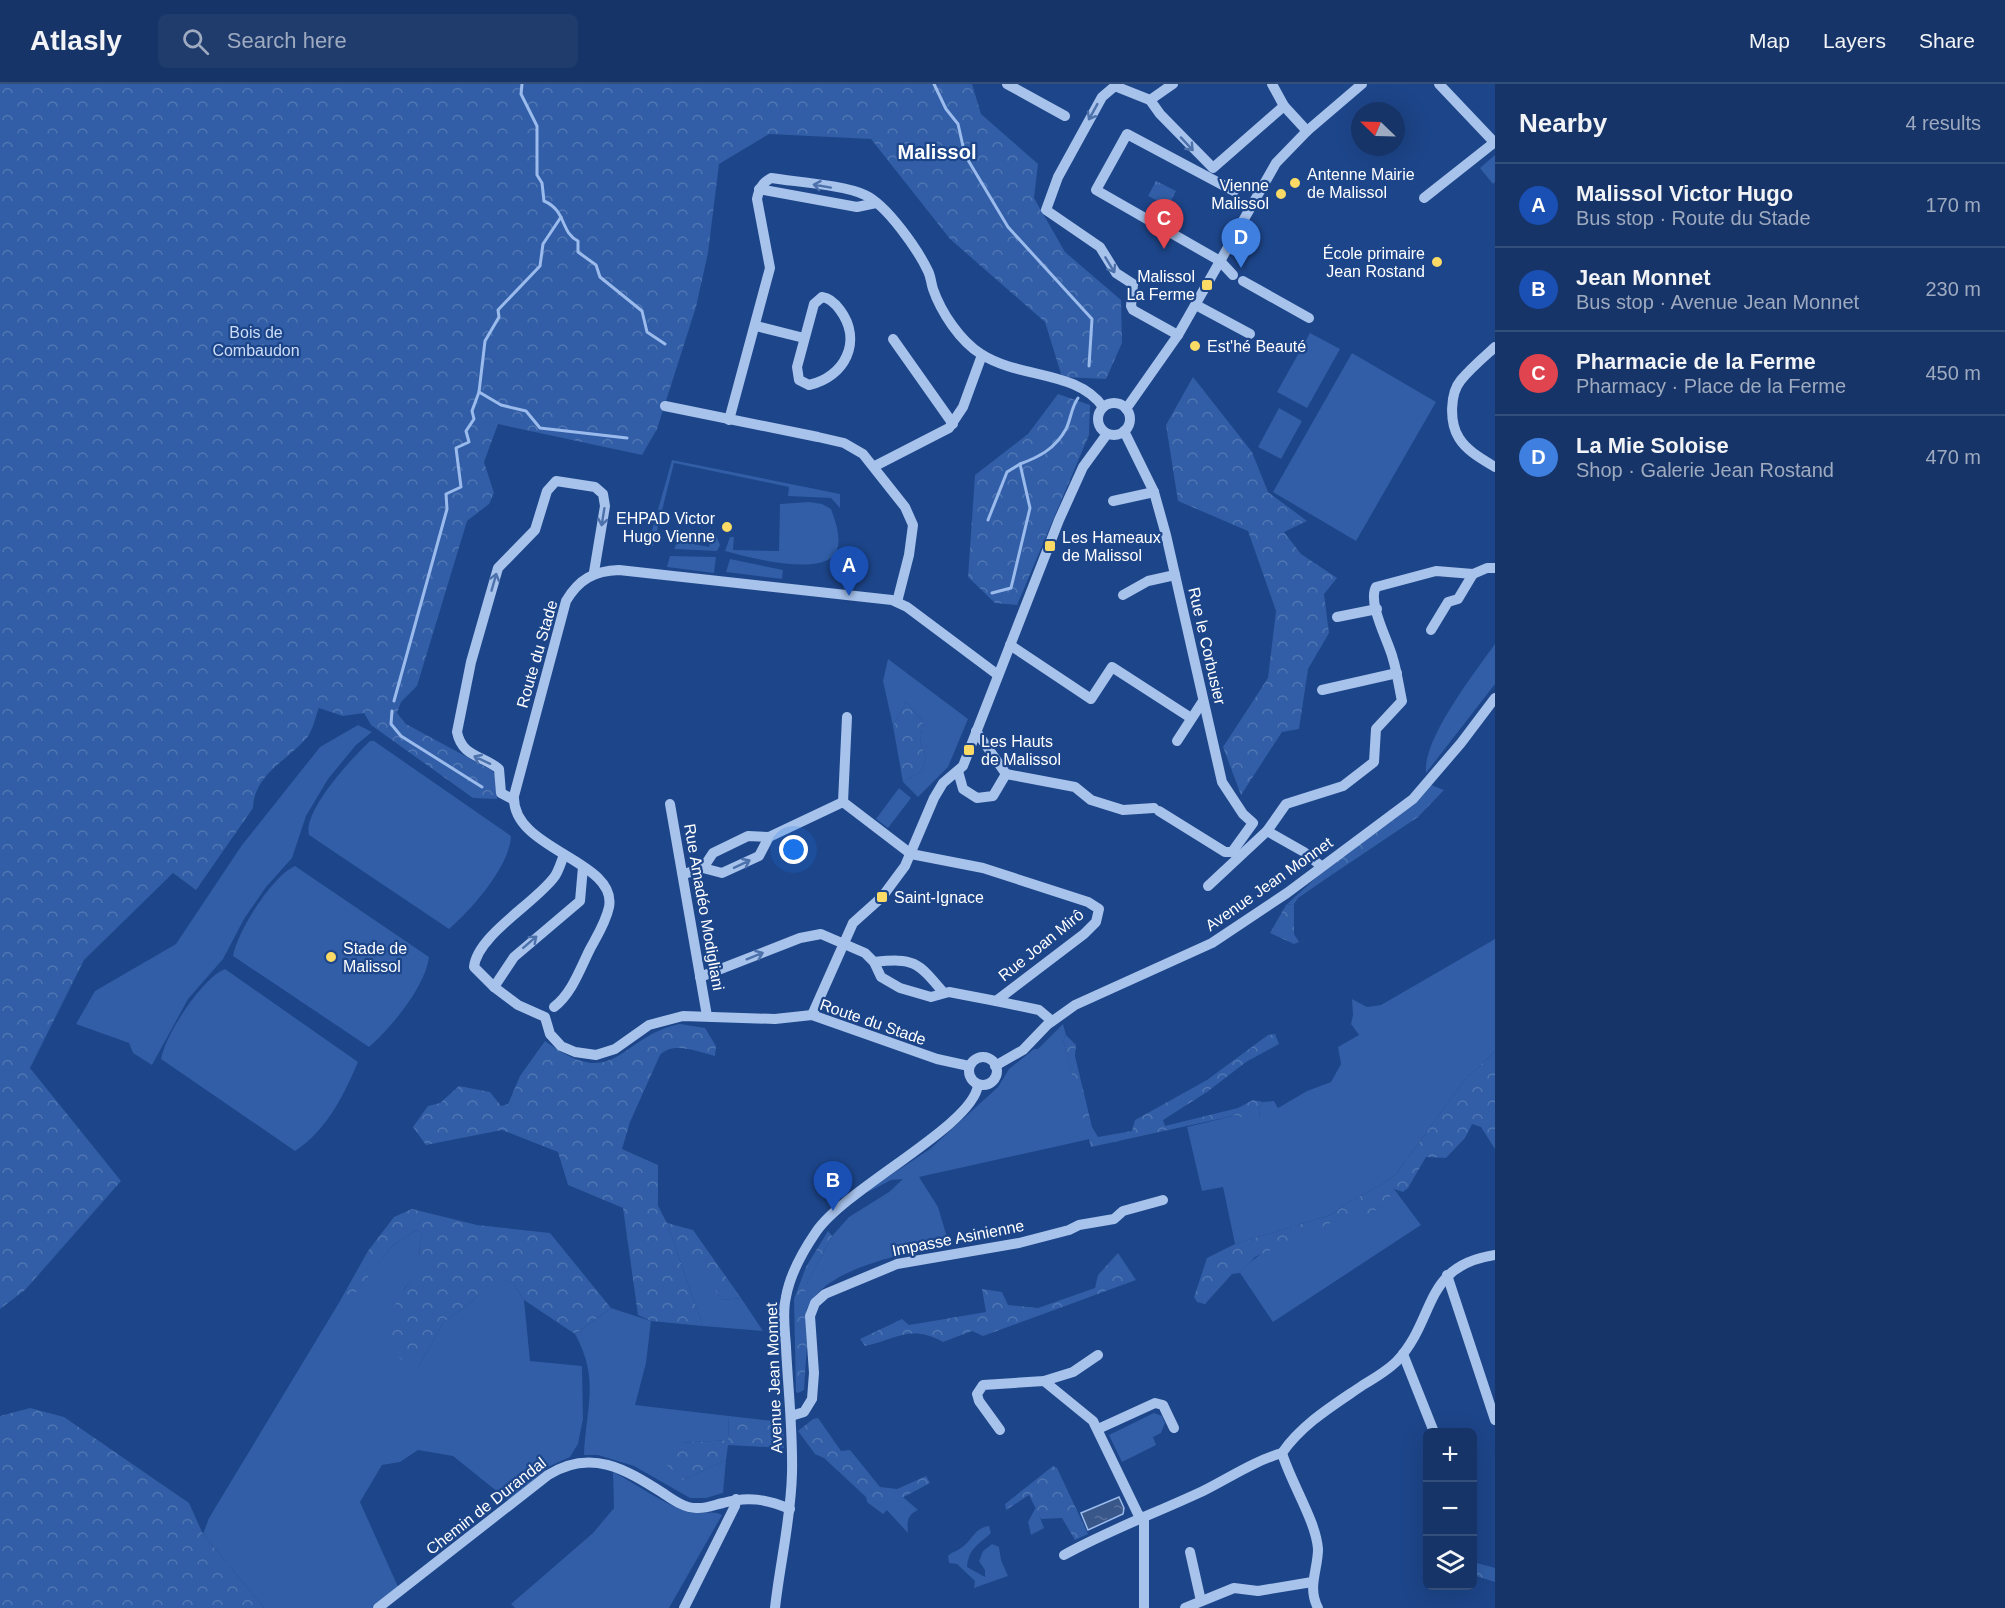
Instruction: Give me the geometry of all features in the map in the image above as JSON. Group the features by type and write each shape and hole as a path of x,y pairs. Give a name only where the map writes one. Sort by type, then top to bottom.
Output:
{"street":[{"path":"1007,84 1065,116"},
{"path":"1150,100 1173,84"},
{"path":"1272,84 1284,106 1307,131"},
{"path":"1126,409 1112,403 1103,408 1098,423 1107,434 1118,435 1124,431 1129,422 1126,409 1179,335 1276,163 1307,131 1362,84"},
{"path":"1424,198 1494,142 1439,84"},
{"path":"1179,335 1133,310 1131,306 1133,284 1116,273 1100,247 1046,210 1058,177 1102,97 1115,86 1150,100 1168,123 1213,168 1284,106"},
{"path":"1234,191 1127,134 1096,190 1220,261 1238,278 1309,318"},
{"path":"729,420 770,268 757,199 759,189 765,181 771,178 858,192 884,208 923,262 943,310 966,342 982,355 1032,375 1068,381 1085,388 1103,408"},
{"path":"822,297 834,302 843,314 852,340 849,354 837,371 831,377 809,385 804,384 796,374 804,338 814,304 822,297"},
{"path":"1196,305 1251,334"},
{"path":"756,326 804,338"},
{"path":"893,339 952,424"},
{"path":"1491,351 1461,380 1454,391 1453,412 1458,437 1478,457 1495,467"},
{"path":"875,466 943,433 952,424 963,407 982,355"},
{"path":"665,406 844,443 863,454 875,466 905,507 913,525 909,555 897,602"},
{"name":"Rue le Corbusier","path":"1006,774 1075,787 1091,800 1123,810 1157,809 1225,852 1232,852 1253,824 1243,814 1222,782 1154,492 1124,431"},
{"path":"812,1015 853,923 893,882 911,854 934,798 943,783 958,771 1074,486 1083,467 1107,434"},
{"path":"554,1007 570,988 609,906 605,886 583,867 526,827 517,816 514,800 501,793 499,769 468,753 459,741 457,732 471,662 498,568 535,530 547,491 556,481 595,488 603,494 605,506 594,572 619,570 685,576 897,602 998,675"},
{"path":"1113,501 1154,492"},
{"path":"1208,886 1267,831 1282,808 1289,802 1343,786 1371,767 1376,758 1376,729 1402,701 1393,656 1384,639 1374,594 1379,584 1436,571 1473,574 1487,568 1495,568"},
{"name":"Route du Stade","path":"514,800 566,601 578,584 594,572"},
{"path":"1431,630 1448,602 1458,599 1473,574"},
{"path":"1123,595 1148,581 1175,575"},
{"path":"1337,617 1377,609"},
{"path":"1010,645 1091,699 1112,667 1191,718"},
{"path":"1322,690 1397,674"},
{"name":"Avenue Jean Monnet","path":"995,1066 1023,1050 1052,1021 1075,1005 1106,989 1199,950 1229,934 1413,799 1449,759 1495,698"},
{"path":"1177,741 1203,701"},
{"path":"843,802 846,717"},
{"path":"958,771 963,789 977,798 993,796 1002,785 1006,774 976,731"},
{"path":"703,868 713,854 748,836 769,837 843,802"},
{"path":"843,802 911,854"},
{"name":"Rue Amadéo Modigliani","path":"670,804 707,1016"},
{"path":"1267,831 1304,852 1321,866"},
{"path":"684,874 703,868 722,873 759,856 769,837"},
{"name":"Rue Joan Mirô","path":"911,854 1015,877 1088,902 1099,909 1096,922 1084,934 996,1001"},
{"path":"564,855 555,876 501,927 475,961 476,971 494,987 514,957 580,901 583,867"},
{"name":"Rue Joan Mirô","path":"700,977 814,934 828,936 865,953 874,962 881,977 900,988 931,997 943,992 1035,1009 1052,1021"},
{"path":"874,962 904,959 922,967 943,992"},
{"name":"Route du Stade","path":"494,987 518,1005 544,1017 550,1034 561,1046 575,1052 596,1055 615,1049 638,1031 660,1021 683,1016 775,1019 812,1015 938,1059 969,1066"},
{"path":"982,1057 990,1059 995,1066 996,1074 993,1081 986,1085 978,1085 969,1074 969,1066 974,1060 982,1057"},
{"name":"Avenue Jean Monnet","path":"775,1608 790,1509 791,1416 784,1307 789,1282 825,1220 839,1206 955,1119 974,1099 978,1085"},
{"name":"Impasse Asinienne","path":"791,1416 804,1412 812,1399 814,1373 810,1316 815,1303 825,1294 897,1264 1029,1240 1080,1225 1114,1219 1123,1211 1163,1200"},
{"path":"1064,1556 1126,1524 1144,1519 1258,1461 1282,1453 1303,1428 1386,1370 1403,1354 1414,1337 1438,1286 1447,1275 1467,1263 1495,1256"},
{"path":"1447,1275 1495,1420"},
{"path":"1403,1354 1432,1428"},
{"path":"1000,1430 979,1401 979,1389 989,1383 1044,1381 1072,1372 1098,1355"},
{"path":"1044,1381 1089,1417 1098,1429 1138,1514 1144,1519"},
{"path":"1098,1429 1155,1403 1163,1406 1174,1428"},
{"path":"1282,1453 1293,1486 1315,1532 1317,1556 1312,1582 1318,1608"},
{"name":"Chemin de Durandal","path":"378,1608 548,1475 573,1463 599,1462 614,1466 681,1504 695,1509 736,1500 762,1499 790,1509"},
{"path":"684,1608 736,1500"},
{"path":"1144,1519 1144,1608"},
{"path":"1190,1552 1201,1601"},
{"path":"1185,1608 1223,1591 1241,1589 1268,1591 1312,1582"}],"green space":[{"name":"Bois de Combaudon","path":"0,84 972,84 981,114 1038,164 1034,198 1065,252 1121,300 1122,343 1106,379 1062,377 1045,322 950,239 871,139 769,134 719,164 708,253 696,307 657,429 642,455 498,424 484,462 494,493 489,504 467,521 417,686 401,702 397,713 406,724 491,770 496,775 497,799 473,798 371,725 364,713 343,716 319,708 306,739 265,777 255,796 253,808 196,890 173,873 84,960 30,1068 121,1181 25,1290 0,1309"},
{"path":"1495,155 1495,182 1493,184 1480,168"},
{"path":"1156,181 1176,191 1168,206 1148,196"},
{"path":"1310,333 1340,349 1307,408 1277,392"},
{"path":"1352,353 1436,402 1356,541 1273,492"},
{"path":"1193,377 1252,452 1268,492 1307,521 1284,532 1301,554 1337,578 1324,594 1329,633 1308,669 1299,729 1282,732 1241,795 1223,747 1268,678 1276,611 1248,531 1178,501 1166,425"},
{"path":"1058,394 1090,405 1089,435 1017,605 995,603 968,577 975,475 1028,434"},
{"path":"1279,408 1302,421 1281,459 1258,447"},
{"path":"672,460 840,494 840,508 831,498 788,496 789,487 674,463 653,546 648,545"},
{"path":"809,502 822,504 831,509 838,536 838,546 833,557 806,565 788,564 725,551 730,537 734,537 733,550 779,551 780,504"},
{"path":"712,535 716,535 720,545 717,551 674,549 678,541 709,547"},
{"path":"670,556 716,557 714,573 667,567"},
{"path":"730,559 783,570 782,579 726,572"},
{"path":"1495,644 1495,684 1426,773 1432,743 1441,725 1463,688"},
{"path":"888,659 968,719 948,767 918,797 903,782 922,771 926,758 920,742 923,721 906,702 893,726 883,681"},
{"path":"906,702 923,721 920,742 926,758 922,771 903,782 893,726"},
{"path":"358,725 372,732 356,745 328,779 306,816 292,858 266,887 244,919 223,959 188,999 152,1065 133,1053 129,1043 76,1024 95,991 176,944 242,845 320,747"},
{"path":"370,741 374,741 511,836 509,848 497,874 468,911 449,929 309,835 313,812 330,785"},
{"path":"1431,785 1444,790 1418,817 1333,874 1330,865 1395,819"},
{"path":"899,788 911,798 888,828 876,819"},
{"path":"1330,865 1333,874 1298,898 1294,904 1286,905"},
{"name":"Stade de Malissol","path":"295,866 429,957 421,981 406,1006 369,1047 233,956 241,933 257,906 276,881"},
{"path":"1294,904 1294,934 1299,942 1294,944 1270,933 1286,905"},
{"path":"1495,939 1495,1051 1464,1081 1396,1174 1331,1215 1235,1244 1223,1187 1202,1191 1187,1127 1237,1115 1260,1119 1259,1109 1263,1102 1274,1101 1278,1108 1307,1091 1331,1082 1341,1064 1338,1047 1359,1035 1351,1024 1352,999 1367,1007 1381,1005"},
{"path":"225,969 358,1062 347,1087 325,1123 295,1151 161,1059 169,1036 186,1008 206,983"},
{"path":"680,1024 705,1028 716,1046 715,1056 679,1048 660,1055 630,1122 622,1149 658,1165 658,1206 667,1223 693,1230 741,1298 722,1300 668,1226 703,1326 651,1321 638,1315 623,1208 568,1185 558,1152 502,1130 426,1145 413,1127 428,1106 440,1103 459,1086 490,1092 501,1106 508,1104 520,1076 545,1041 569,1056 588,1062 603,1062 617,1057 660,1030"},
{"path":"1063,1024 1066,1035 1063,1040 1090,1139 919,1177 938,1207 949,1244 889,1258 846,1274 813,1298 805,1314 805,1287 832,1236 849,1217 889,1192 903,1179 891,1180 868,1192 868,1190 930,1149 998,1087 1009,1069 1034,1049 1038,1049"},
{"path":"1275,1034 1279,1044 1246,1062 1207,1092 1163,1120 1165,1126 1238,1108 1253,1100 1263,1102 1259,1109 1260,1119 1257,1123 1237,1115 1091,1147 1063,1040 1066,1035 1076,1045 1075,1056 1092,1127 1098,1137 1132,1131 1135,1120 1207,1080 1268,1035"},
{"path":"1495,1051 1495,1149 1481,1127 1472,1124 1465,1138 1446,1158 1426,1157 1408,1188 1403,1192 1394,1189 1388,1201 1378,1209 1365,1216 1333,1222 1255,1257 1240,1273 1232,1274 1205,1304 1197,1302 1194,1297 1207,1258 1235,1244 1331,1215 1396,1174 1464,1081"},
{"path":"1394,1189 1421,1225 1273,1322 1240,1273 1259,1255 1282,1242 1320,1226 1376,1210 1389,1198"},
{"path":"412,1209 477,1225 550,1233 611,1308 575,1334 524,1300 513,1283 495,1278 472,1301 443,1323 419,1366 409,1368 390,1347 385,1331 392,1310 422,1264 419,1253 422,1233 416,1230 392,1246 347,1304 340,1301 368,1251 394,1217"},
{"path":"667,1223 722,1300 741,1298 763,1331 703,1326"},
{"path":"416,1230 422,1233 419,1253 423,1264 405,1288 386,1330 419,1366 443,1323 472,1301 495,1277 513,1283 524,1300 530,1361 582,1366 583,1419 578,1444 570,1457 550,1466 509,1501 453,1456 418,1450 400,1462 382,1465 360,1502 399,1589 374,1608 264,1608 203,1534 209,1518 340,1301 347,1303 392,1246"},
{"path":"828,1231 832,1236 805,1287 807,1344 804,1390 798,1393 796,1392 794,1299 806,1267"},
{"path":"1118,1253 1136,1280 983,1336 972,1331 943,1342 922,1334 913,1334 865,1346 860,1339 902,1319 909,1325 986,1312 982,1289 1002,1292 1008,1305 1038,1308 1095,1288 1098,1275"},
{"path":"611,1308 651,1321 646,1363 635,1405 729,1416 728,1440 681,1443 683,1480 726,1460 723,1493 706,1498 690,1498 634,1466 598,1455 584,1455 590,1394 589,1380 583,1350 575,1334"},
{"path":"30,1408 64,1417 189,1503 203,1534 264,1608 0,1608 0,1416"},
{"path":"1154,1413 1162,1416 1165,1423 1161,1433 1153,1437 1156,1445 1122,1462 1109,1435"},
{"path":"729,1416 783,1422 784,1448 728,1445 726,1460 683,1480 664,1462 681,1443 728,1440"},
{"path":"818,1418 841,1451 850,1450 880,1487 897,1489 926,1476 930,1483 885,1507 887,1510 883,1514 867,1502 866,1497 824,1458 815,1454 798,1431 813,1419"},
{"path":"1053,1466 1057,1468 1088,1534 1075,1540 1062,1518 1041,1519 1029,1495 1006,1510 1005,1504"},
{"path":"613,1472 685,1511 722,1515 669,1608 515,1608 511,1604 593,1533 614,1508"},
{"path":"903,1497 918,1510 908,1519 908,1533 884,1507"},
{"path":"1036,1507 1044,1528 1031,1535 1028,1522"},
{"path":"989,1526 991,1533 972,1551 967,1567 985,1577 985,1570 979,1561 983,1551 992,1544 999,1547 1001,1560 1008,1576 974,1588 975,1581 957,1564 949,1563 948,1556 965,1545 980,1529"},
{"path":"1477,1563 1495,1568 1495,1582 1477,1576"}],"water":[{"path":"1119,1497 1124,1508 1123,1514 1088,1530 1081,1513"}],"waterway":[{"path":"522,84 521,94 537,126 537,175 542,183 544,201 556,210 568,232 578,241 578,252 596,265 600,277 642,311 647,332 665,344"},
{"path":"934,84 946,109 958,124 965,155 1008,227 1092,319 1089,366"},
{"path":"394,701 447,509 446,494 461,487 456,448 469,442 466,431 474,419 472,411 479,392 485,341 499,317 498,310 540,266 543,244 561,217"},
{"path":"479,392 501,405 526,411 540,428 627,438"},
{"path":"992,593 1011,588 1030,508 1020,464 1040,455 1057,442 1066,429 1078,398"},
{"path":"988,520 1007,472 1020,464"},
{"path":"392,711 391,724 401,736 482,787"}],"place":[{"name":"Antenne Mairie de Malissol","path":"1295,183"},
{"name":"Vienne Malissol","path":"1281,194"},
{"name":"Pharmacie de la Ferme","path":"1164,249"},
{"name":"École primaire Jean Rostand","path":"1437,262"},
{"name":"La Mie Soloise","path":"1241,268"},
{"name":"Malissol La Ferme","path":"1207,285"},
{"name":"Est'hé Beauté","path":"1195,346"},
{"name":"EHPAD Victor Hugo Vienne","path":"727,527"},
{"name":"Les Hameaux de Malissol","path":"1050,546"},
{"name":"Malissol Victor Hugo","path":"849,596"},
{"name":"Les Hauts de Malissol","path":"969,750"},
{"name":"Saint-Ignace","path":"882,897"},
{"name":"Stade de Malissol","path":"331,957"},
{"name":"Jean Monnet","path":"833,1211"}],"district":[{"name":"Malissol","path":"937,152"}]}
